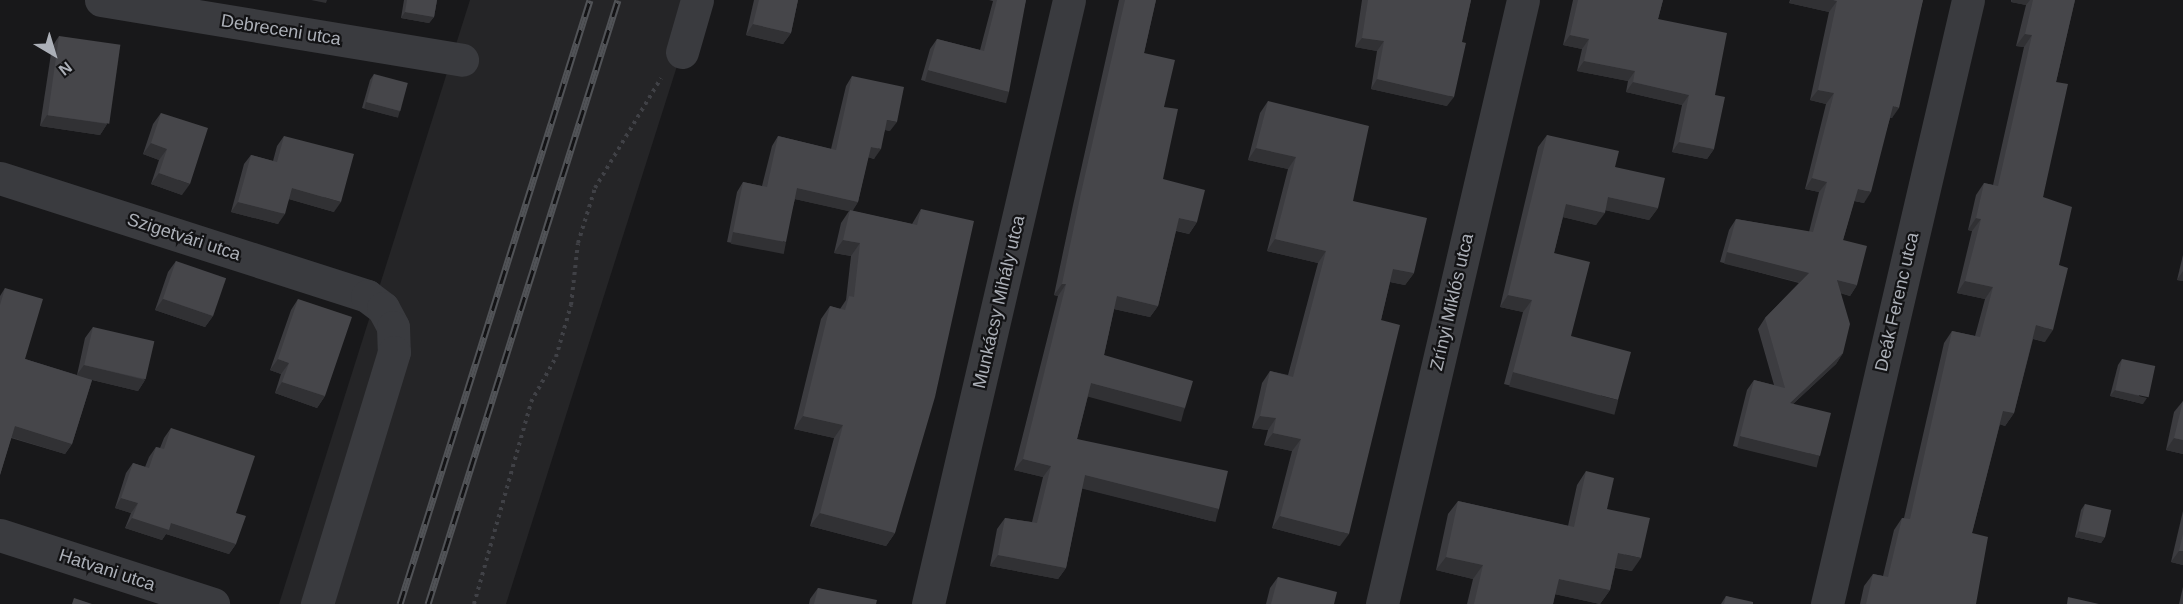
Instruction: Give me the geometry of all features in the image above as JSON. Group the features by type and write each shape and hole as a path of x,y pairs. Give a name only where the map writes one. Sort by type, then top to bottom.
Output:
{"street":[{"name":"Debreceni utca","path":"101,0 462,60"},
{"path":"682,52 697,0"},
{"name":"Munkácsy Mihály utca","path":"928,604 1070,0"},
{"name":"Zrínyi Miklós utca","path":"1382,604 1523,0"},
{"name":"Deák Ferenc utca","path":"1827,604 1968,0"},
{"name":"Szigetvári utca","path":"0,178 367,296 390,318 394,352 317,604"},
{"name":"Hatvani utca","path":"0,535 213,604"}],"path":[{"path":"474,604 531,402 556,357 571,305 578,243 595,188 645,96 682,52"}],"shaded area":[{"path":"470,0 698,0 506,604 279,604"}],"building":[{"path":"407,0 437,0 434,17 405,12"},
{"path":"759,0 798,0 791,33 753,24"},
{"path":"997,0 1026,0 1009,92 928,70 937,39 984,51"},
{"path":"1125,0 1156,0 1144,53 1175,60 1164,107 1178,109 1163,179 1205,190 1197,222 1179,218 1158,306 1117,296 1104,355 1193,381 1185,408 1091,383 1077,439 1228,471 1219,509 1085,475 1066,568 998,555 1005,518 1037,523 1051,466 1023,459 1066,284 1062,284"},
{"path":"1368,0 1471,0 1462,42 1466,43 1454,97 1377,79 1384,41 1362,38"},
{"path":"1578,0 1663,0 1658,19 1727,33 1715,95 1725,97 1714,149 1679,142 1689,95 1633,82 1635,71 1584,61 1589,39 1570,35"},
{"path":"1833,0 1923,0 1899,108 1893,106 1871,192 1858,189 1843,240 1867,246 1857,285 1837,280 1850,324 1843,353 1790,403 1831,413 1820,456 1740,436 1754,380 1785,388 1765,318 1809,273 1727,252 1736,219 1813,232 1827,182 1812,178 1834,93 1818,90 1837,1"},
{"path":"2033,0 2075,0 2056,82 2068,84 2043,197 2072,207 2059,265 2068,268 2053,330 2036,325 2014,413 2003,411 1972,533 1988,537 1976,604 1866,604 1873,574 1888,577 1902,518 1910,519 1952,331 1980,337 1993,287 1965,281 1981,219 1976,218 1984,183 1998,186 2032,35 2025,34"},
{"path":"59,36 120,45 109,124 48,115"},
{"path":"374,74 408,83 400,111 366,102"},
{"path":"852,76 904,87 897,122 887,120 881,149 871,147 858,202 797,188 786,242 733,232 743,182 767,187 778,136 836,150"},
{"path":"1268,101 1369,126 1353,201 1427,218 1414,273 1393,269 1381,320 1400,325 1349,534 1280,516 1301,439 1273,433 1276,418 1260,416 1270,371 1293,377 1326,251 1275,239 1296,157 1256,148"},
{"path":"161,113 208,128 190,184 159,173 167,149 151,143"},
{"path":"1547,135 1619,151 1615,167 1665,178 1658,208 1608,197 1605,213 1566,204 1554,253 1590,262 1571,336 1631,352 1618,400 1513,372 1532,300 1508,295"},
{"path":"284,136 354,154 341,202 292,188 285,214 238,202 251,155 277,162"},
{"path":"921,209 974,221 935,397 895,533 820,513 843,425 803,416 830,306 845,310 849,296 854,297 860,243 843,240 850,210 917,225"},
{"path":"176,261 226,278 213,316 163,299"},
{"path":"5,288 43,299 25,359 92,380 72,444 15,426 0,475 0,305"},
{"path":"298,299 352,317 325,396 282,382 289,363 278,359"},
{"path":"93,327 154,341 146,379 84,365"},
{"path":"2122,359 2155,366 2149,397 2115,390"},
{"path":"2183,401 2183,440 2174,438"},
{"path":"171,428 255,456 236,513 246,516 236,544 171,523 169,530 132,518 138,503 121,498 133,463 149,468 156,447 164,449"},
{"path":"1586,471 1614,478 1607,509 1650,518 1641,558 1618,553 1610,590 1559,579 1553,604 1474,604 1483,565 1446,557 1458,501 1574,527"},
{"path":"2085,504 2111,510 2105,537 2079,531"},
{"path":"2183,534 2183,551 2179,551"},
{"path":"1278,577 1337,592 1334,604 1271,604"},
{"path":"818,588 877,600 876,604 814,604"},
{"path":"1726,596 1753,602 1753,604 1724,604"},
{"path":"2068,597 2099,604 2067,604"},
{"path":"74,598 92,604 72,604"}],"railway":[{"path":"400,604 590,0"},
{"path":"428,604 618,0"}]}
